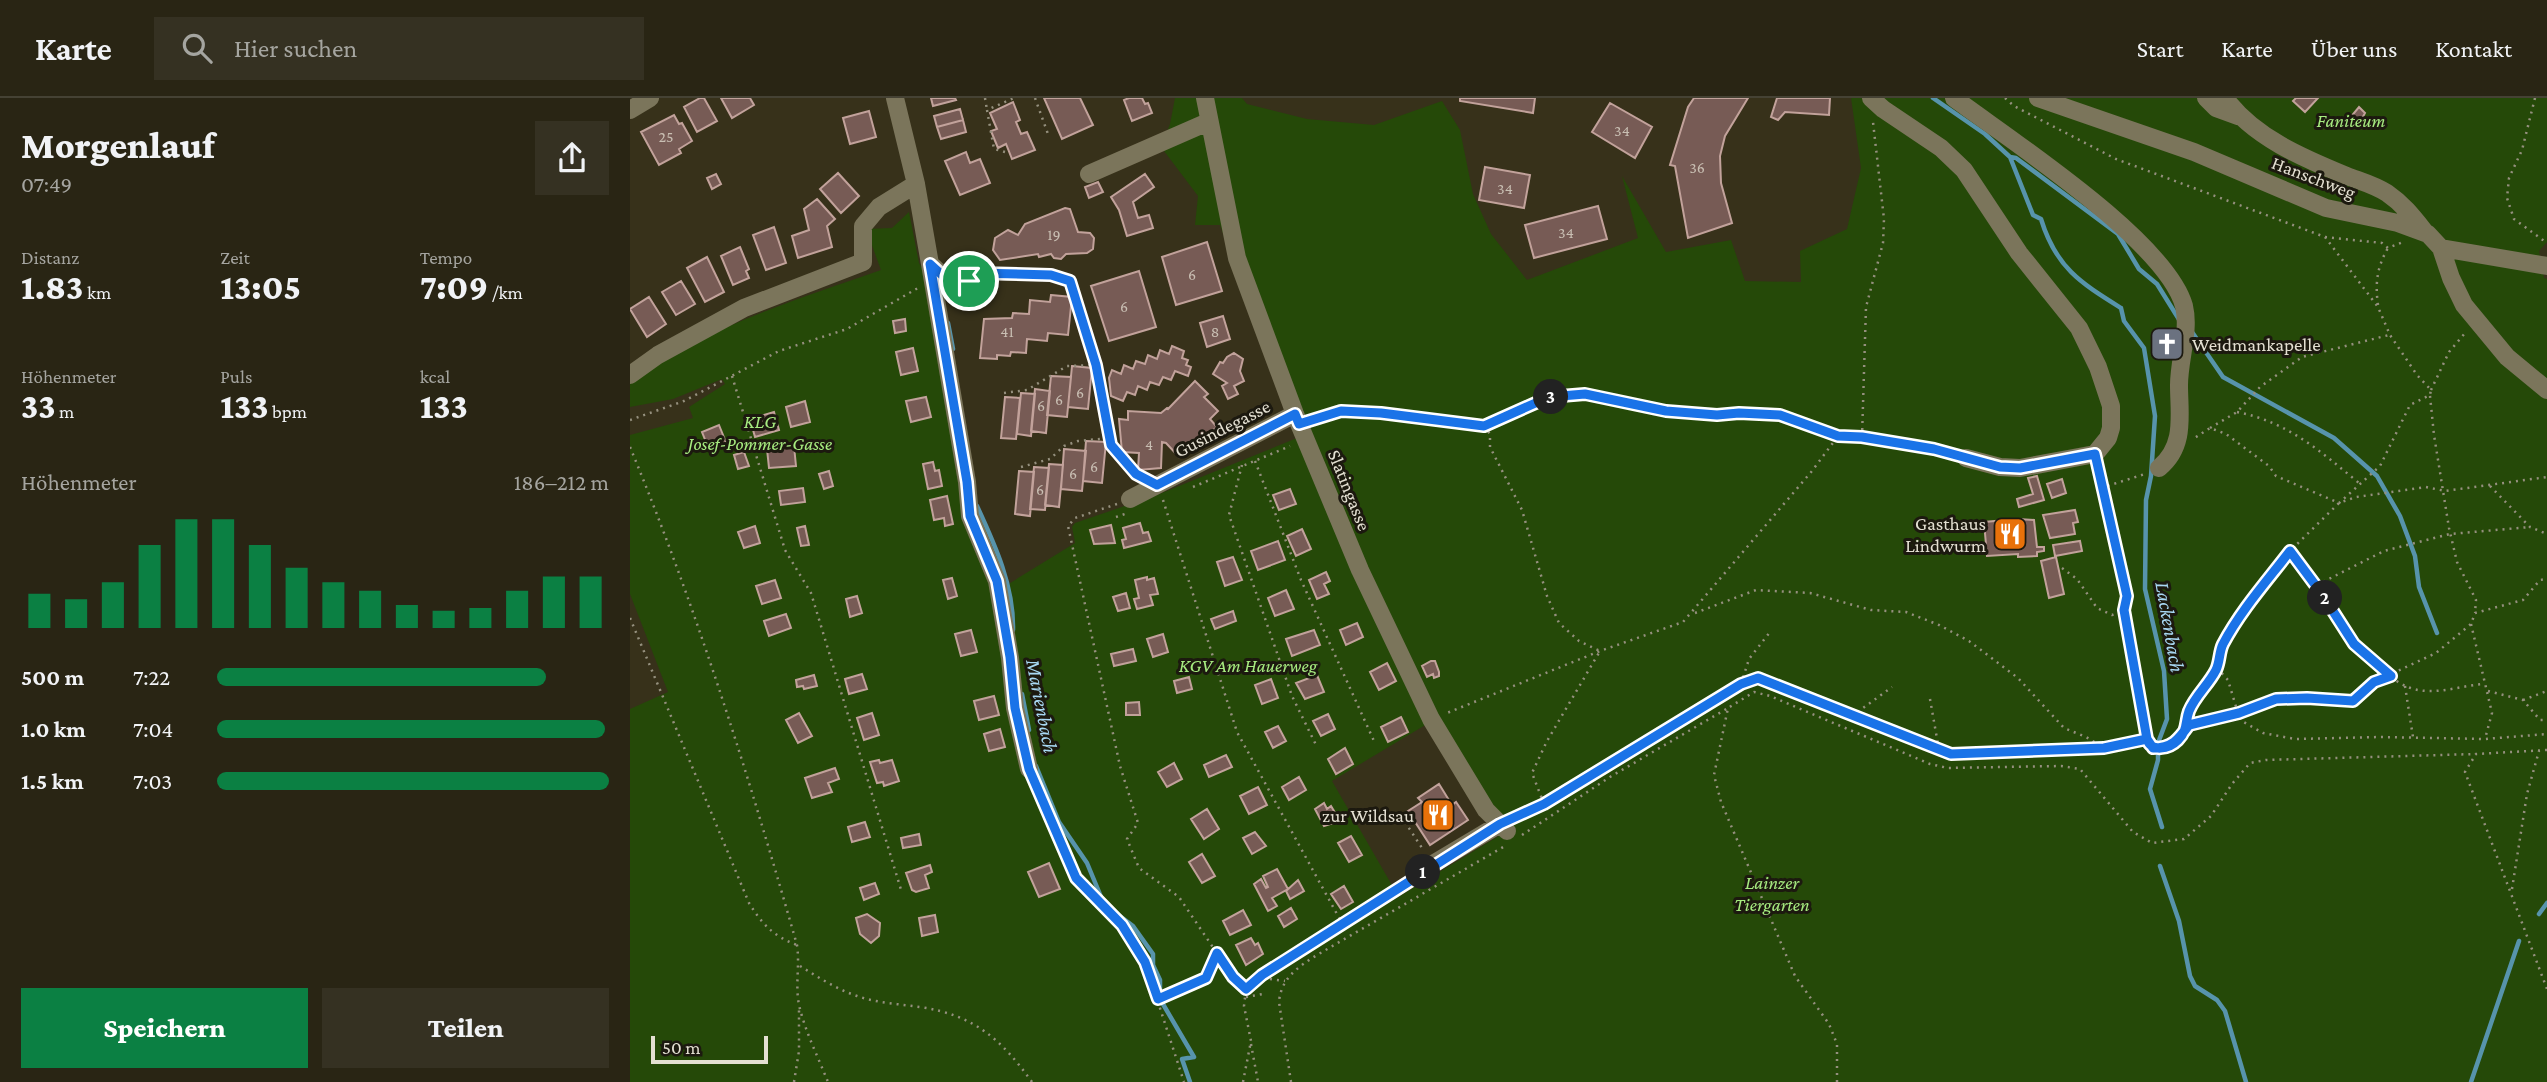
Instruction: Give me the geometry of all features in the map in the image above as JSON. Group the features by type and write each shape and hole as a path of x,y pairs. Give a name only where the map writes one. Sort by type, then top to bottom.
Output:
{"street":[{"path":"630,110 650,98"},
{"path":"895,98 916,184 967,482 970,516 997,581 1010,657 1015,708 1029,769"},
{"name":"Slatingasse","path":"1205,98 1237,258 1300,426 1360,570 1431,719 1486,810 1509,834"},
{"path":"1871,98 1882,109 1941,148 1964,170 2019,253 2079,328 2098,367 2111,406 2111,428 2095,454 2020,468 2000,467 1966,457"},
{"path":"1954,98 2109,214 2136,239 2174,284 2185,326 2180,363 2180,434 2169,460 2151,471"},
{"name":"Hanschweg","path":"2038,98 2194,152 2326,208 2398,223 2428,234 2441,248 2464,305 2507,357 2547,390"},
{"path":"2206,98 2216,108 2238,116"},
{"path":"2225,98 2238,116 2255,130 2291,150 2385,192 2404,206 2428,234"},
{"path":"1089,174 1208,122"},
{"path":"630,375 659,355 744,308 863,262 863,226 879,208 916,184"},
{"path":"2441,248 2543,263"},
{"path":"931,272 969,281"},
{"name":"Gusindegasse","path":"1129,506 1157,485 1300,426"},
{"path":"1433,864 1509,834"}],"path":[{"path":"985,98 994,149 1005,152"},
{"path":"987,110 1014,98"},
{"path":"1035,98 1048,134"},
{"path":"2005,98 2014,106 2116,159 2325,237 2382,243 2388,247"},
{"path":"2535,98 2522,150 2509,178 2507,198 2514,219 2547,243"},
{"path":"1862,437 1866,307 1883,243 1884,219 1872,120"},
{"path":"2378,307 2375,285 2381,260 2388,247 2428,234"},
{"path":"2325,237 2378,307 2390,335 2417,376 2431,390"},
{"path":"630,420 684,401 779,351 847,329 931,272"},
{"path":"969,281 976,273 1051,275 1070,281 1096,365 1111,445 1136,474 1157,485"},
{"path":"2189,725 2239,713 2276,699 2353,701 2374,682 2436,653 2471,624 2476,600 2458,562 2451,534 2430,395 2449,352 2476,319"},
{"path":"2175,449 2237,412 2260,387 2302,356 2390,335"},
{"path":"1004,393 1027,390 1067,366 1096,365"},
{"path":"732,376 785,550 811,593 902,893"},
{"path":"1186,490 1255,461 1300,426 1341,411 1381,413 1484,426 1549,397 1585,394 1666,411 1717,415 1780,415 1838,436 1862,437 1966,457"},
{"path":"2095,454 2127,596 2124,610 2147,739 2153,748 2164,748 2177,742 2189,725 2188,712 2217,668 2221,648 2234,624 2290,551 2380,466 2410,405 2430,395"},
{"path":"2237,412 2263,417 2307,441 2361,483"},
{"path":"1484,426 1490,434 1490,447 1522,510 1547,596 1559,623 1579,641 1600,651"},
{"path":"2210,428 2236,442 2269,467 2276,476 2339,503 2356,497 2426,487 2445,491 2547,477"},
{"path":"1431,719 1600,651 1684,622 1812,471 1838,436"},
{"path":"1021,467 1050,459 1064,446 1078,441 1110,438"},
{"path":"630,447 661,531 682,577 752,788 797,945 800,966 796,978 799,1051 794,1082"},
{"path":"1255,461 1301,580 1374,741"},
{"path":"1242,465 1229,515 1292,696 1317,747"},
{"path":"2101,488 2151,471"},
{"path":"2490,486 2530,527 2547,534"},
{"path":"1152,504 1163,500 1237,732 1343,925"},
{"path":"1116,517 1129,506"},
{"path":"1129,506 1076,518 1068,526 1109,719 1138,823 1127,839 1139,868 1179,897 1233,977 1246,989"},
{"path":"2315,586 2384,551 2451,534 2530,527"},
{"path":"2290,551 2354,644 2405,686 2444,693 2464,685 2484,684"},
{"path":"2062,568 2077,579 2097,608 2112,615 2124,610"},
{"path":"2475,613 2523,600 2540,580 2547,579"},
{"path":"1692,614 1756,590 1810,593 1871,610 1906,612 1969,641 2018,678 2064,728 2104,748"},
{"path":"630,618 749,903 761,922 777,937 797,945"},
{"path":"2471,624 2493,713 2485,739"},
{"path":"1741,684 1749,659 1770,632"},
{"path":"1544,804 1532,773 1547,741 1600,651"},
{"path":"2217,668 2228,680 2240,720 2263,733 2295,739 2485,739 2546,734"},
{"path":"1509,834 1544,804 1741,684 1758,678 1951,754 2104,748 2147,739"},
{"path":"2405,686 2413,737"},
{"path":"1852,716 1892,687"},
{"path":"2488,691 2523,700 2547,691"},
{"path":"1291,1082 1279,1002 1280,989 1293,972 1509,834 1754,692 1770,696 1930,764 1948,768 2062,766 2080,769 2133,832 2152,843 2184,839 2211,816 2232,783 2250,764 2266,760 2547,750"},
{"path":"1930,699 1939,750"},
{"path":"2523,700 2540,720 2547,720"},
{"path":"1728,708 1714,775 1721,802 1795,976 1829,1024 1837,1044 1837,1082"},
{"path":"2511,892 2527,794 2539,751"},
{"path":"2476,754 2465,772 2547,989"},
{"path":"1029,769 1076,878 1122,925 1145,962 1160,998 1184,1082"},
{"path":"1258,1082 1244,1006 1246,989 1262,975 1343,925 1433,864 1405,822"},
{"path":"1160,998 1206,978 1217,953"},
{"path":"800,966 842,991 860,998 937,1010 976,1025 986,1030 1008,1051 1032,1082"},
{"path":"1270,979 1285,981"},
{"path":"1245,997 1263,994"},
{"path":"799,1004 828,1082"},
{"path":"1243,1082 1251,1041"}],"green space":[{"path":"1175,98 1242,98 1247,104 1307,119 1374,125 1442,101 1460,130 1473,194 1491,234 1527,280 1638,238 1622,176 1666,252 1731,240 1745,281 1801,282 1800,251 1847,229 1861,168 1851,98 2547,98 2547,242 2539,251 2544,278 2547,279 2547,1082 630,1082 630,709 668,692 630,594 630,435 693,418 689,407 725,384 722,379 673,399 630,407 630,384 657,364 718,331 783,304 881,270 866,229 892,228 909,212 919,263 929,280 973,516 1002,588 1075,543 1072,527 1075,523 1157,495 1297,438 1220,225 1195,225 1198,196 1161,147 1170,124","holes":["1427,724 1507,831 1266,977 1247,982 1393,887 1332,781"]}],"building":[{"path":"704,98 717,121 697,132 684,107"},
{"path":"721,98 750,98 754,105 732,118"},
{"path":"931,98 955,98 956,100 933,106"},
{"path":"1044,98 1080,98 1093,125 1062,139"},
{"path":"1142,98 1145,104 1148,103 1152,113 1132,121 1124,100"},
{"path":"1460,98 1535,98 1533,113 1460,101"},
{"path":"1694,98 1748,98 1725,136 1720,156 1721,183 1732,223 1688,238 1675,166 1670,165 1688,107"},
{"path":"1777,98 1830,98 1829,115 1785,112 1778,120 1771,117"},
{"path":"2296,98 2318,98 2305,112 2293,101"},
{"path":"1013,102 1020,120 1016,122 1021,134 1027,132 1035,150 1012,159 1006,144 998,148 991,131 997,129 990,113"},
{"path":"1610,103 1652,127 1635,158 1592,132"},
{"path":"2359,107 2365,113 2358,126 2349,119"},
{"path":"960,109 963,120 937,127 934,116"},
{"path":"869,111 876,137 850,144 843,118"},
{"path":"674,115 692,141 679,149 681,153 659,165 641,132"},
{"path":"963,120 966,132 941,139 937,127"},
{"path":"966,152 970,163 980,159 990,183 960,195 945,161"},
{"path":"1485,167 1530,175 1524,208 1479,200"},
{"path":"838,173 859,196 841,213 820,189"},
{"path":"716,174 721,184 712,189 707,178"},
{"path":"1145,174 1154,187 1133,202 1138,218 1149,215 1153,228 1127,236 1119,210 1111,197"},
{"path":"1098,182 1103,192 1089,198 1085,187"},
{"path":"817,199 835,219 827,226 832,247 798,258 792,236 809,230 804,209"},
{"path":"1598,206 1607,239 1534,258 1525,225"},
{"path":"1065,208 1070,209 1078,232 1090,233 1094,238 1093,249 1087,253 1066,254 1061,259 1054,258 1051,254 1039,257 1038,254 1000,260 993,250 995,238 1008,230 1018,235 1025,224"},
{"path":"774,227 786,263 766,270 753,235"},
{"path":"1207,242 1222,291 1176,305 1162,257"},
{"path":"740,247 749,269 746,271 749,278 733,285 721,256"},
{"path":"707,257 724,292 705,302 687,268"},
{"path":"1139,271 1156,327 1109,341 1091,286"},
{"path":"681,281 695,304 676,315 662,292"},
{"path":"1051,295 1072,297 1068,335 1048,333 1047,341 1027,339 1026,353 1011,352 1010,356 997,355 997,359 980,358 984,319 1012,318 1013,313 1029,314 1030,300 1050,302"},
{"path":"649,297 666,324 647,337 630,309"},
{"path":"1223,316 1230,339 1207,347 1200,323"},
{"path":"905,319 906,331 895,333 893,321"},
{"path":"1172,346 1184,351 1182,358 1188,360 1186,365 1191,367 1188,376 1175,371 1171,380 1163,377 1159,385 1150,382 1147,390 1138,386 1135,395 1127,392 1123,401 1111,396 1109,378 1112,370 1121,374 1124,365 1133,369 1136,361 1145,364 1148,355 1157,359 1160,350 1169,354"},
{"path":"913,348 918,371 901,375 896,352"},
{"path":"1234,353 1243,359 1240,371 1244,381 1234,386 1238,394 1228,399 1222,386 1227,383 1213,374 1220,362 1223,363"},
{"path":"1072,366 1092,368 1088,409 1068,407"},
{"path":"1051,376 1071,377 1067,417 1047,415"},
{"path":"1195,381 1208,394 1204,397 1218,411 1210,419 1217,427 1212,431 1214,434 1200,447 1193,440 1179,457 1162,442 1161,468 1138,470 1139,453 1122,452 1119,419 1128,420 1128,411 1161,413"},
{"path":"1035,389 1050,391 1046,433 1031,431"},
{"path":"1021,393 1035,394 1031,436 1017,434"},
{"path":"926,397 931,417 911,422 906,401"},
{"path":"1005,397 1020,398 1016,439 1001,438"},
{"path":"805,401 810,422 791,427 786,407"},
{"path":"774,412 779,430 755,437 750,419"},
{"path":"719,425 727,445 710,452 702,432"},
{"path":"1086,441 1106,442 1102,483 1083,481"},
{"path":"794,446 796,466 769,468 767,449"},
{"path":"1064,449 1086,451 1082,491 1061,489"},
{"path":"744,452 749,466 738,469 734,455"},
{"path":"933,462 935,471 939,470 942,486 928,489 923,464"},
{"path":"1049,464 1063,465 1059,507 1045,505"},
{"path":"1034,467 1049,468 1045,510 1030,509"},
{"path":"829,471 833,486 824,489 819,474"},
{"path":"1019,471 1034,472 1030,516 1015,514"},
{"path":"2037,476 2044,500 2019,507 2017,499 2033,494 2028,478"},
{"path":"2062,479 2066,493 2052,498 2047,484"},
{"path":"803,488 805,502 781,505 779,491"},
{"path":"1290,489 1296,504 1279,510 1273,495"},
{"path":"947,496 953,524 945,526 944,518 934,520 930,500"},
{"path":"2075,510 2078,522 2073,523 2075,534 2050,538 2043,515"},
{"name":"Gasthaus Lindwurm","path":"2034,520 2037,547 2044,547 2044,551 2037,552 2037,556 1987,556 1984,522"},
{"path":"1140,523 1143,533 1148,532 1151,541 1124,548 1122,540 1126,539 1123,528"},
{"path":"1111,525 1115,543 1094,544 1090,530"},
{"path":"755,526 760,543 744,548 738,532"},
{"path":"805,526 809,545 801,546 797,528"},
{"path":"1302,529 1311,549 1296,556 1287,536"},
{"path":"1278,541 1285,560 1258,570 1251,551"},
{"path":"2080,541 2082,551 2055,556 2053,545"},
{"path":"1233,557 1242,580 1225,586 1217,562"},
{"path":"2056,557 2064,594 2049,598 2041,561"},
{"path":"1326,572 1330,581 1324,584 1329,594 1317,599 1309,580"},
{"path":"1147,577 1147,580 1154,578 1158,594 1150,595 1153,605 1137,609 1134,599 1139,598 1135,580"},
{"path":"952,578 957,596 948,599 943,580"},
{"path":"775,580 781,598 762,604 756,586"},
{"path":"1286,590 1294,609 1275,616 1268,598"},
{"path":"1126,593 1130,608 1118,611 1113,597"},
{"path":"857,596 862,613 850,617 846,599"},
{"path":"1233,611 1236,621 1215,629 1211,619"},
{"path":"786,614 791,628 769,636 764,621"},
{"path":"1357,623 1363,637 1346,645 1340,630"},
{"path":"971,630 977,652 961,656 955,634"},
{"path":"1314,630 1320,645 1292,656 1286,639"},
{"path":"1163,634 1168,652 1153,657 1147,639"},
{"path":"1133,649 1136,661 1114,666 1111,654"},
{"path":"1435,661 1439,672 1439,676 1434,678 1433,674 1427,677 1422,666"},
{"path":"1387,663 1396,681 1379,690 1370,672"},
{"path":"862,674 867,689 849,694 845,679"},
{"path":"814,675 817,686 804,689 803,686 797,687 796,680"},
{"path":"1317,675 1324,692 1305,699 1296,683"},
{"path":"1189,677 1192,689 1177,693 1174,681"},
{"path":"1271,679 1278,698 1262,704 1255,685"},
{"path":"994,696 999,715 979,720 974,701"},
{"path":"1139,702 1140,715 1126,715 1126,703"},
{"path":"799,713 812,736 798,743 786,720"},
{"path":"872,713 879,735 864,740 857,718"},
{"path":"1328,714 1335,729 1321,736 1313,721"},
{"path":"1401,717 1408,732 1388,742 1381,727"},
{"path":"1278,726 1286,741 1273,748 1265,732"},
{"path":"1000,729 1005,747 989,751 984,734"},
{"path":"1345,748 1353,764 1336,774 1328,759"},
{"path":"1226,755 1232,767 1209,777 1204,765"},
{"path":"879,760 880,763 892,760 899,781 884,786 883,782 877,783 870,762"},
{"path":"1174,763 1182,779 1167,787 1158,772"},
{"path":"835,768 839,779 828,783 832,792 812,798 805,778"},
{"path":"1299,777 1306,790 1289,800 1282,787"},
{"name":"zur Wildsau","path":"1439,784 1452,805 1456,802 1468,820 1430,845 1408,811 1422,802 1418,798"},
{"path":"1258,787 1267,805 1249,814 1240,796"},
{"path":"1324,803 1327,809 1331,806 1340,821 1324,826 1315,809"},
{"path":"1207,809 1219,829 1204,839 1191,819"},
{"path":"865,822 870,837 852,842 848,827"},
{"path":"1255,832 1266,846 1252,854 1243,838"},
{"path":"919,834 921,845 903,848 901,838"},
{"path":"1351,836 1362,855 1349,862 1338,843"},
{"path":"1202,854 1215,876 1202,883 1189,862"},
{"path":"1049,863 1060,889 1039,897 1028,872"},
{"path":"930,865 932,872 925,875 929,888 916,892 912,890 906,873"},
{"path":"1277,869 1288,889 1272,898 1277,906 1268,911 1254,884 1261,879 1266,888 1268,887 1263,876"},
{"path":"1298,880 1304,891 1290,899 1286,891"},
{"path":"875,883 879,894 864,900 860,888"},
{"path":"1344,886 1353,902 1341,909 1331,894"},
{"path":"1291,908 1297,919 1284,927 1278,916"},
{"path":"1243,910 1251,925 1230,935 1223,921"},
{"path":"867,914 880,923 879,936 871,943 860,934 856,918"},
{"path":"935,915 938,932 922,936 919,918"},
{"path":"1251,938 1255,945 1258,943 1263,954 1246,965 1236,945"}],"waterway":[{"name":"Lackenbach","path":"1933,98 1985,134 2010,157 2033,215 2041,219 2062,262 2082,282 2121,308 2124,321 2144,348 2155,416 2151,476 2146,500 2145,589 2164,671 2167,719 2158,743 2158,760 2150,789 2162,827"},
{"path":"2010,157 2016,158 2118,234 2139,269 2157,284 2180,321"},
{"name":"Marienbach","path":"948,323 953,349"},
{"path":"2192,332 2223,377 2334,438 2377,476 2400,516 2415,556 2419,587 2437,633"},
{"name":"Marienbach","path":"977,506 1007,582 1013,630"},
{"name":"Marienbach","path":"1022,694 1029,730"},
{"name":"Marienbach","path":"1036,766 1059,822 1087,863 1104,904 1133,926 1153,954 1153,965 1160,980 1160,999 1194,1057 1182,1059 1190,1082"},
{"name":"Lackenbach","path":"2160,866 2179,921 2190,976 2195,986 2217,1000 2225,1011 2246,1082"},
{"path":"2539,914 2547,903"},
{"path":"2471,1082 2519,941"}],"place":[{"name":"Weidmankapelle","path":"2167,344"},
{"name":"Gasthaus Lindwurm","path":"2010,534"},
{"name":"zur Wildsau","path":"1438,815"}],"route":[{"path":"969,281 942,275 930,264 932,289 967,482 970,516 997,581 1010,657 1015,708 1029,769 1045,812 1076,878 1122,925 1145,962 1158,999 1206,978 1217,953 1233,977 1246,989 1262,975 1343,925 1433,864 1500,824 1544,804 1741,684 1758,678 1951,754 2104,748 2147,739 2153,748 2164,748 2177,742 2189,725 2239,713 2276,699 2353,701 2374,682 2391,676 2354,644 2290,551 2234,624 2221,648 2217,668 2188,712 2189,725 2177,742 2164,748 2153,748 2149,745 2147,739 2136,688 2124,610 2127,596 2112,539 2095,454 2020,468 2000,467 1934,449 1862,437 1838,436 1780,415 1717,415 1666,411 1585,394 1549,397 1484,426 1381,413 1341,411 1299,424 1295,414 1157,485 1136,474 1111,445 1096,365 1070,281 1051,275 976,273 969,281"}],"park label":[{"name":"Faniteum","path":"2351,120"},
{"name":"KLG Josef-Pommer-Gasse","path":"760,432"},
{"name":"KGV Am Hauerweg","path":"1248,665"},
{"name":"Lainzer Tiergarten","path":"1772,893"}]}
